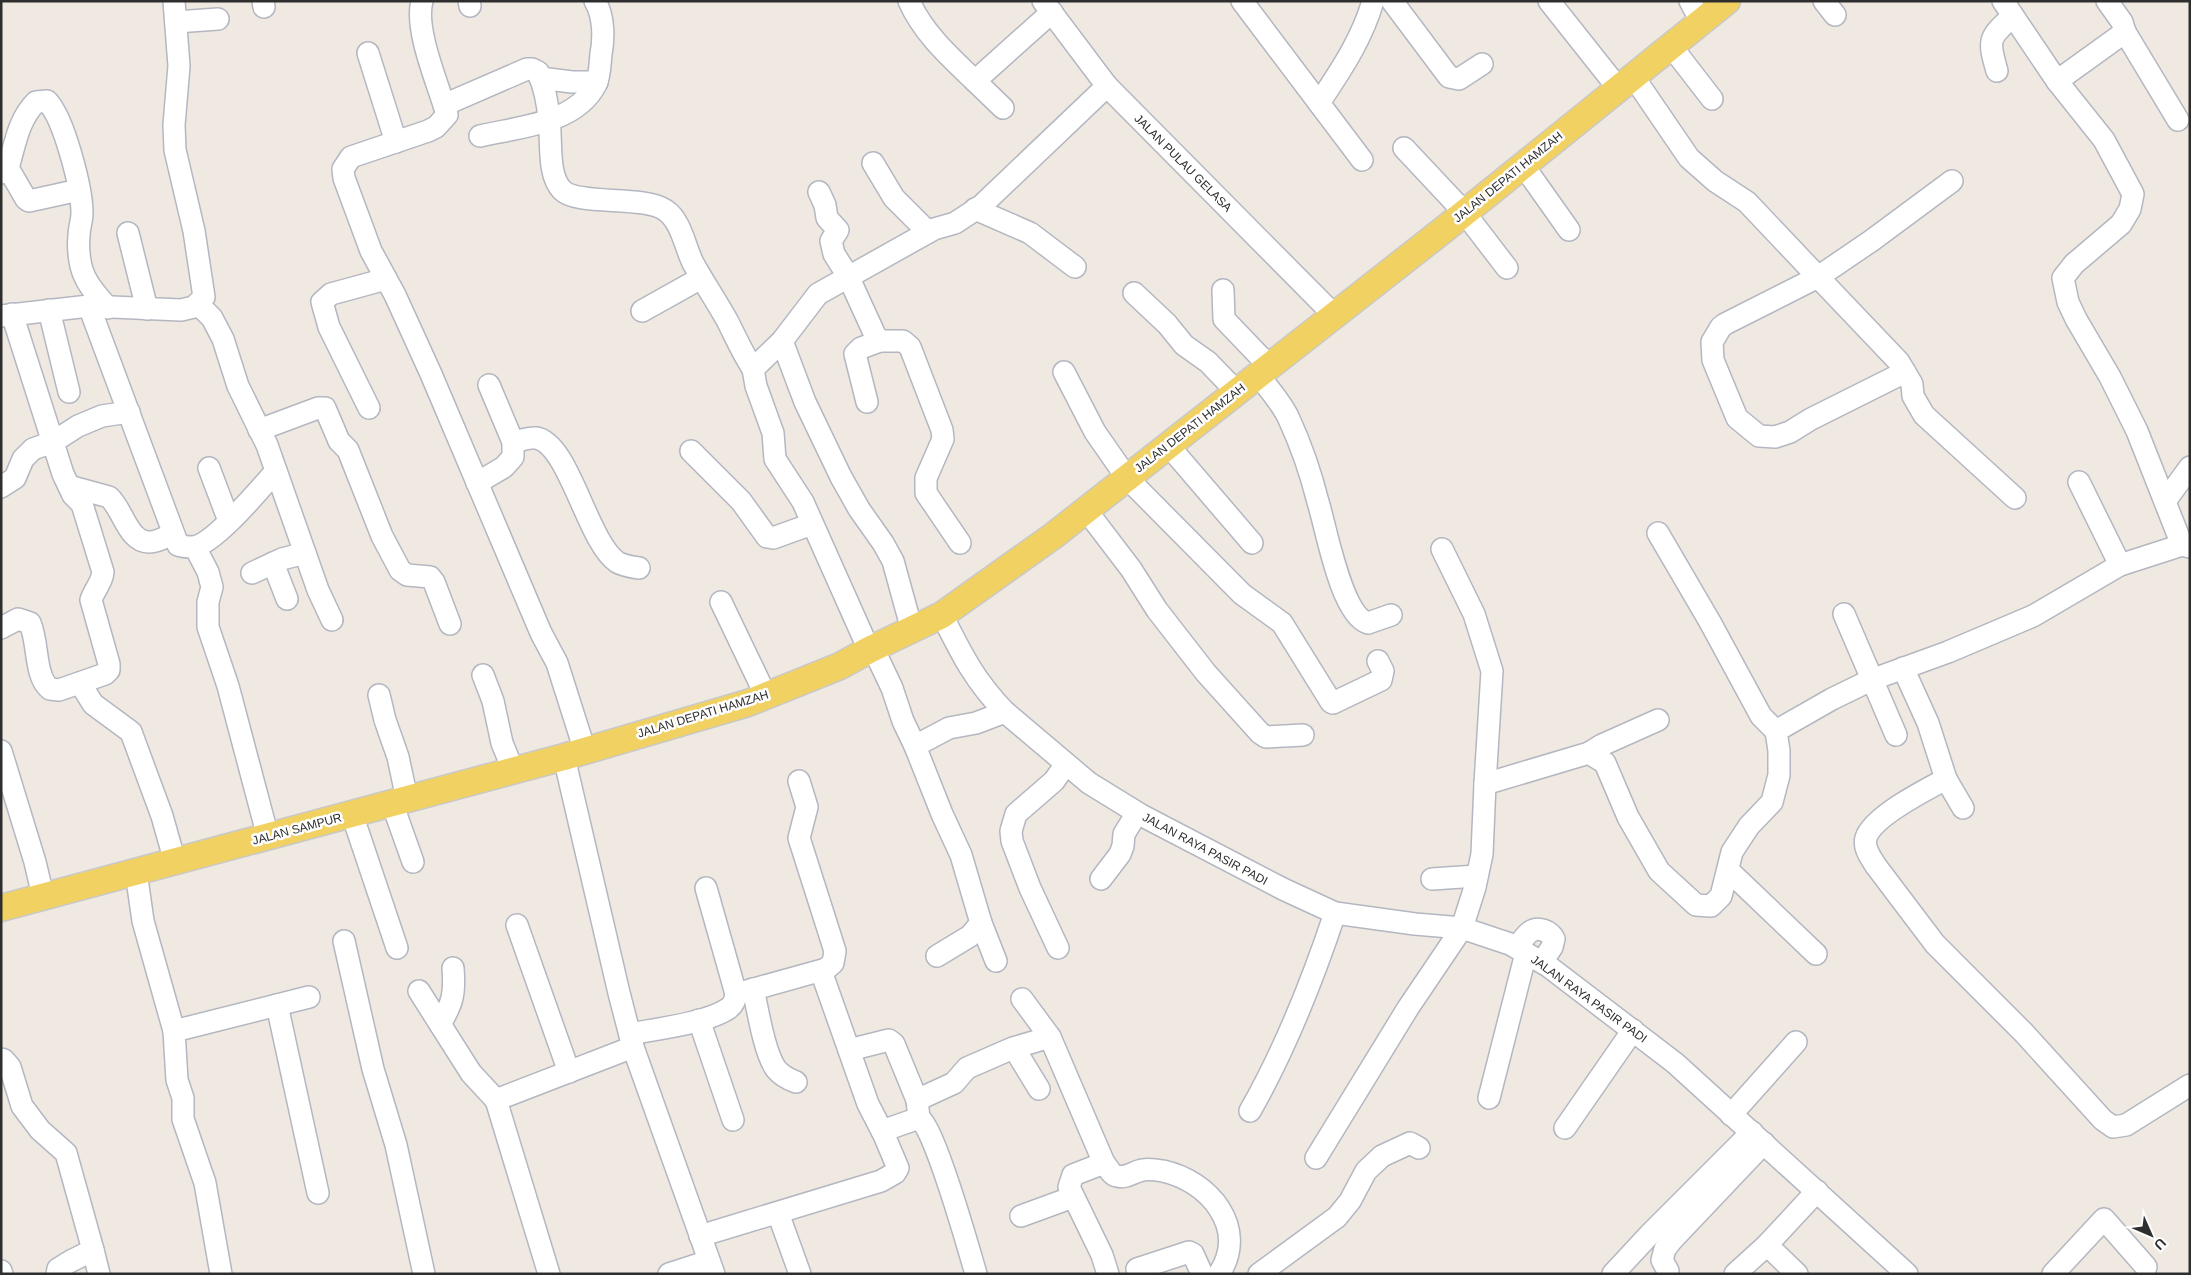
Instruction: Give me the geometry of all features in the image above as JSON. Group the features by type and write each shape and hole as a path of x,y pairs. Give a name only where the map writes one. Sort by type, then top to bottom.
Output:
{"main road":[{"name":"JALAN DEPATI HAMZAH","path":"580,752 766,696 840,666 942,615 1009,569 1086,510 1524,165 1671,46 1696,11 1727,1"},
{"name":"JALAN SAMPUR","path":"1,908 580,752"}],"street":[{"path":"422,1 420,11 430,67 447,116 436,127 351,157 343,169 344,178 371,251 431,374 541,633 557,663 580,752 619,993 632,1040 711,1267 669,1274"},
{"path":"480,136 549,120 572,110 588,97 597,82 603,47 603,29 596,1"},
{"path":"909,1 926,30 975,82 1003,108"},
{"path":"1242,1 1362,160"},
{"path":"1319,103 1344,66 1362,34 1373,1"},
{"path":"1392,1 1449,77 1459,79 1482,64"},
{"path":"1549,1 1626,82 1689,158 1715,181 1747,202 1899,362 1912,384 1913,396 1924,415 2015,498"},
{"path":"2107,1 2122,22 2125,32 2178,120"},
{"path":"975,82 1048,7"},
{"name":"JALAN PULAU GELASA","path":"1048,7 1107,86 1334,315"},
{"path":"1998,71 1990,46 1992,38 2000,28 2008,9"},
{"path":"1776,732 1832,699 1871,680 2033,616 2120,565 2186,546 2137,430 2068,302 2063,278 2067,271 2121,224 2130,209 2133,194 2104,140 2057,81 2008,9"},
{"path":"1,628 18,619 30,623 35,634 41,678 50,689 59,690 105,674 109,670 91,600 100,584 103,572 82,504 73,495 69,486 6,315 98,307 181,310 199,305 204,297 204,287 194,231 175,150 174,125 179,66 175,12 218,19"},
{"path":"2057,81 2125,32"},
{"path":"1671,46 1712,99"},
{"path":"368,53 396,142"},
{"path":"444,105 527,69 538,72 549,120 551,162 558,185 563,192 592,199 641,202 660,206 667,211 678,225 685,247 701,278 753,369 756,386 773,433 775,459 802,502 871,649 892,688 903,721 961,854 980,924 996,961"},
{"path":"540,78 572,82 597,82"},
{"path":"753,369 782,340 818,294 928,232 956,223 975,210 1107,86"},
{"path":"79,190 29,200 26,199 4,171 8,136 36,102 47,101 57,114 64,132 79,190 82,213 78,237 81,266 98,307 129,412 178,545 195,547 209,539 276,472"},
{"path":"1404,148 1464,212 1507,268"},
{"path":"873,163 894,198 928,232"},
{"path":"1524,165 1569,230"},
{"path":"1905,372 1811,419 1790,432 1775,437 1758,436 1737,418 1713,360 1712,342 1725,324 1818,277 1871,241 1952,181"},
{"path":"819,192 825,205 827,218 838,230 830,244 834,254 848,276 868,323 880,341"},
{"path":"975,210 1030,234 1075,267"},
{"path":"128,233 147,308"},
{"path":"642,311 701,278"},
{"path":"369,408 329,327 322,302 331,294 386,279"},
{"path":"1223,290 1224,319 1264,370 1288,416 1319,503 1336,571 1358,618 1368,623 1391,615"},
{"path":"1134,292 1167,324 1184,344 1208,362 1237,392"},
{"path":"199,305 212,318 223,340 238,386 276,472 318,590 332,620"},
{"path":"49,310 69,392"},
{"path":"782,340 805,402 841,477 859,509 893,561 912,630"},
{"path":"867,402 855,354 861,348 880,341 903,341 910,348 942,430 943,439 926,478 926,493 960,543"},
{"path":"1064,372 1095,432 1127,478 1236,588 1282,623 1331,702 1333,703 1381,680 1383,671 1378,661"},
{"path":"477,483 504,467 513,457 513,442 489,385"},
{"path":"259,430 318,408 325,408 340,441 348,450 382,536 400,570 407,575 430,577 434,582 450,624"},
{"path":"1,486 15,478 26,454 34,449 53,442 78,426 102,416 129,412"},
{"path":"513,442 534,438 550,445 564,466 609,554 625,566 639,568"},
{"path":"1168,445 1252,543"},
{"path":"691,451 741,501 767,537 772,538 812,524"},
{"path":"208,468 229,521"},
{"path":"2166,500 2190,468"},
{"path":"2079,482 2120,565"},
{"path":"69,486 109,497 114,501 132,532 141,541 151,542 173,534"},
{"path":"1086,510 1131,569 1157,610 1206,673 1260,733 1266,737 1303,735"},
{"path":"1589,753 1605,763 1628,817 1659,871 1696,905 1711,906 1721,896 1732,852 1749,826 1772,802 1779,776 1779,751 1776,732 1762,716 1658,532"},
{"path":"195,547 208,572 212,587 208,602 208,627 228,686 268,837"},
{"path":"1316,1158 1408,1008 1462,928 1482,854 1484,784 1492,671 1474,614 1442,548"},
{"path":"252,573 273,563 305,553"},
{"path":"273,563 287,598"},
{"path":"721,602 766,696"},
{"path":"1844,614 1896,735"},
{"name":"JALAN RAYA PASIR PADI","path":"942,615 969,669 1005,712 1089,783 1137,813 1225,860 1335,913 1415,924 1462,928 1528,954 1675,1063 1817,1191 1896,1270"},
{"path":"1903,668 1928,723 1946,779 1963,808"},
{"path":"482,675 491,696 502,743 512,770"},
{"path":"80,683 93,704 131,732 162,816 175,862"},
{"path":"379,695 384,720 398,757 399,801 412,862"},
{"path":"915,746 949,728 976,723 1005,712"},
{"path":"1484,784 1589,753 1602,745 1658,720"},
{"path":"1,752 35,862 43,896"},
{"path":"1058,948 1030,888 1012,841 1011,831 1016,814 1054,781 1066,764"},
{"path":"1946,779 1920,792 1880,820 1866,839 1868,854 1924,929 1936,944 2024,1032 2103,1120 2113,1127 2126,1125 2190,1085"},
{"path":"496,1100 569,1072 632,1040 711,1017 729,1008 744,992 821,971 833,963 835,952 799,838 807,807 799,781"},
{"path":"1102,879 1120,854 1124,834 1137,813"},
{"path":"352,814 397,948"},
{"path":"1728,870 1816,954"},
{"path":"136,872 142,920 174,1031 177,1080 183,1098 183,1119 205,1183 214,1227 216,1257 221,1274"},
{"path":"1432,879 1477,876"},
{"path":"706,888 744,992 769,1053 776,1068 785,1077 796,1082"},
{"path":"1250,1111 1291,1033 1319,963 1335,913"},
{"path":"937,956 970,936 980,924"},
{"path":"516,925 569,1072"},
{"path":"344,941 373,1069 396,1144 424,1274"},
{"path":"1489,1098 1528,954"},
{"path":"440,1024 450,1008 454,994 453,968"},
{"path":"700,1236 882,1181 895,1173 898,1168 868,1104 821,971"},
{"path":"420,991 472,1072 496,1100 549,1274"},
{"path":"174,1031 309,997"},
{"path":"1022,999 1050,1037 1104,1163 1113,1175 1118,1177 1126,1176 1143,1170 1162,1171 1198,1186 1216,1203 1229,1226 1230,1247 1225,1264 1219,1274"},
{"path":"277,1005 318,1193"},
{"path":"699,1020 733,1120"},
{"path":"1564,1128 1633,1030"},
{"path":"882,1131 918,1109 954,1083 967,1068 1014,1048 1050,1037"},
{"path":"849,1050 882,1041 891,1042 918,1109 937,1149 976,1274"},
{"path":"1731,1115 1796,1042"},
{"path":"1014,1048 1039,1089"},
{"path":"1,1059 10,1067 22,1106 40,1130 66,1153 99,1274"},
{"path":"1668,1271 1662,1260 1665,1249 1758,1138"},
{"path":"1613,1274 1651,1233 1758,1138"},
{"path":"1258,1274 1337,1217 1350,1201 1366,1171 1382,1156 1410,1142 1419,1148"},
{"path":"1104,1163 1073,1175 1069,1187 1102,1255 1108,1274"},
{"path":"1735,1274 1767,1245 1817,1191"},
{"path":"1021,1216 1073,1197"},
{"path":"778,1213 800,1274"},
{"path":"2053,1274 2104,1219 2146,1267"},
{"path":"1767,1245 1797,1274"},
{"path":"57,1274 58,1270 71,1261 93,1250"},
{"path":"1137,1268 1189,1252 1193,1254 1202,1274"}]}
